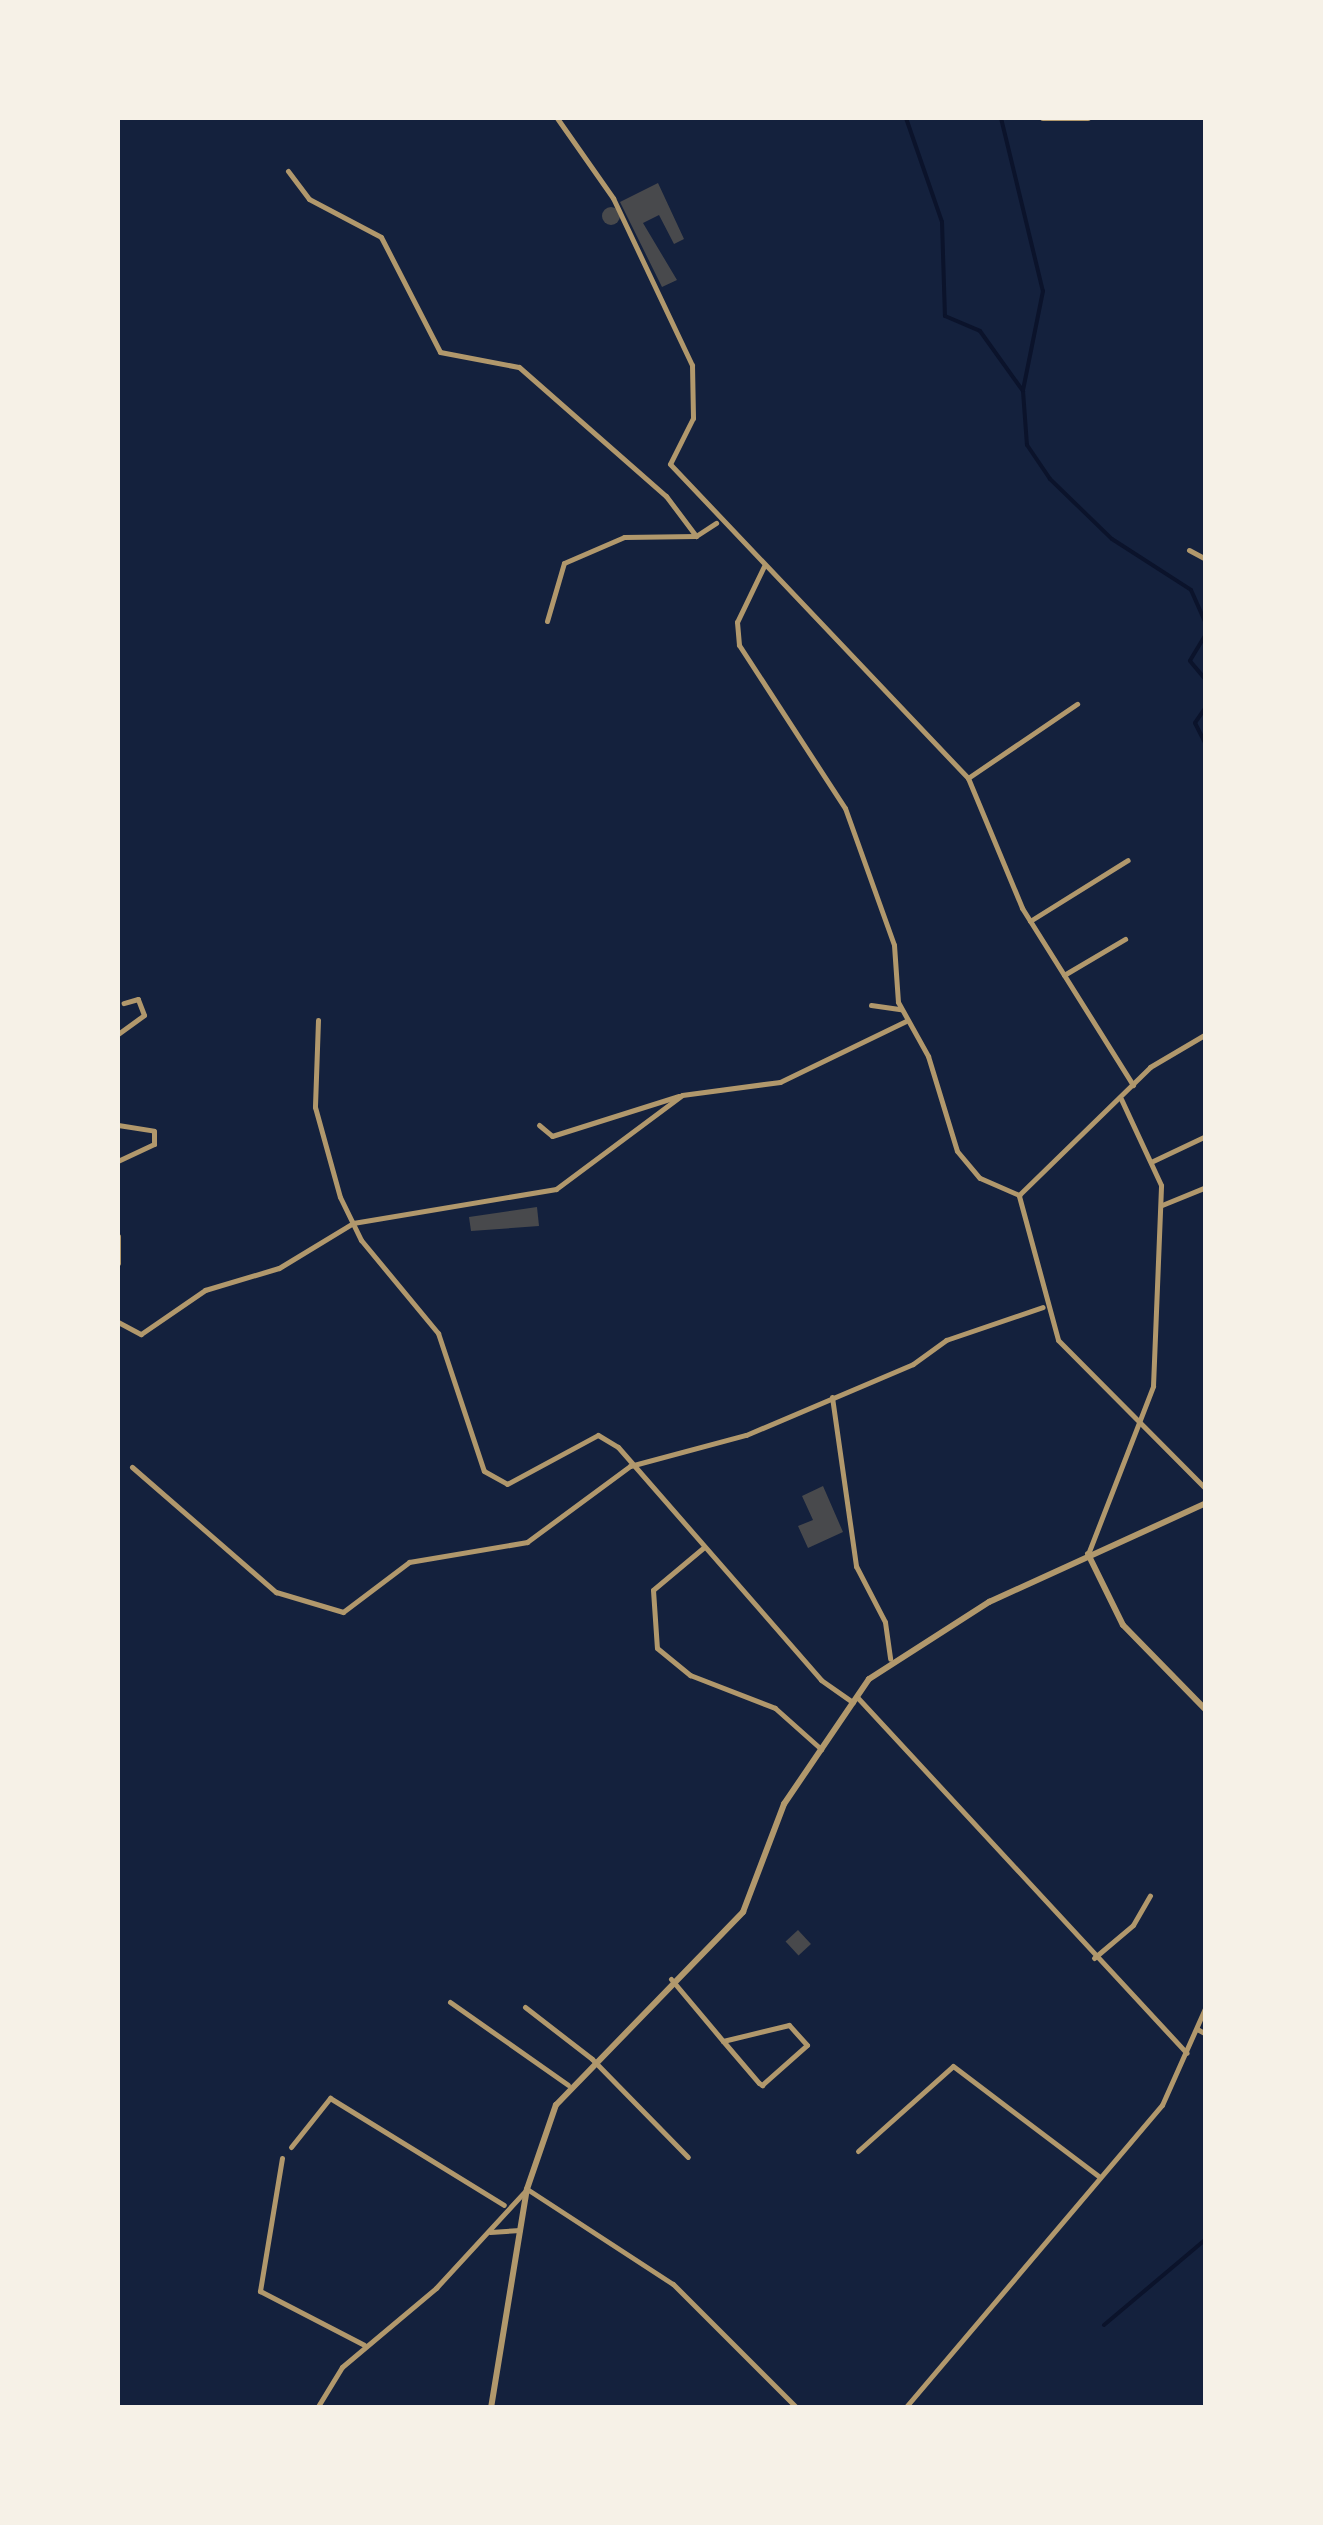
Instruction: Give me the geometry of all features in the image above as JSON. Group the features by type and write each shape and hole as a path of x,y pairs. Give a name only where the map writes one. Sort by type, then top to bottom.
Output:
{"street":[{"path":"557,118 620,211 692,365 693,418 670,464 716,523 764,566 968,778 1030,920 1133,1085"},
{"path":"1043,118 1088,118"},
{"path":"288,171 309,199 380,236 440,352 519,367 666,496 696,536"},
{"path":"547,621 564,563 643,533 696,536 716,523"},
{"path":"1190,550 1206,559"},
{"path":"764,566 737,622 739,644 845,808 894,946 901,1009 928,1056 957,1151 980,1178 1019,1196 1039,1256 1043,1307 1058,1340 1206,1489"},
{"path":"968,778 1077,704"},
{"path":"1030,920 1128,860"},
{"path":"1064,975 1125,939"},
{"path":"118,1034 144,1015 138,998 124,1003"},
{"path":"871,1004 901,1009"},
{"path":"318,1020 316,1107 353,1222 438,1333 484,1471 496,1484 551,1465 598,1435 821,1680 855,1700 1094,1958 1188,2052"},
{"path":"539,1126 552,1136 682,1096 780,1082 906,1020"},
{"path":"1019,1196 1055,1151 1133,1085 1206,1034"},
{"path":"118,1322 141,1334 205,1290 279,1268 353,1222 556,1189 682,1096"},
{"path":"1121,1099 1153,1160 1162,1204 1143,1427 1088,1554 1123,1625 1206,1710"},
{"path":"118,1124 154,1131 154,1144 118,1160"},
{"path":"1153,1160 1206,1136"},
{"path":"1162,1204 1206,1187"},
{"path":"118,1236 118,1263"},
{"path":"132,1467 276,1592 343,1612 409,1562 549,1532 630,1466 746,1434 832,1398 946,1340 1043,1307"},
{"path":"832,1398 856,1566 885,1622 890,1658"},
{"path":"491,2408 527,2188 568,2085 752,1899 784,1804 855,1700 890,1658 1088,1554 1206,1503"},
{"path":"703,1548 653,1590 657,1648 690,1675 774,1708 821,1749"},
{"path":"1094,1958 1133,1926 1150,1896"},
{"path":"671,1979 723,2040 762,2085 807,2045 789,2025 723,2040"},
{"path":"450,2002 568,2085"},
{"path":"905,2408 1162,2105 1206,2006"},
{"path":"525,2008 592,2059 688,2157"},
{"path":"1196,2029 1206,2034"},
{"path":"858,2152 953,2066 1100,2177"},
{"path":"291,2147 330,2098 505,2206"},
{"path":"282,2158 260,2291 364,2345"},
{"path":"316,2408 364,2345 488,2233 505,2206 527,2188"},
{"path":"527,2188 672,2284 797,2408"},
{"path":"488,2233 520,2230"}],"building":[{"path":"658,183 684,239 674,244 659,215 643,223 677,280 662,287 620,202"},
{"path":"611,207 620,216 611,225 602,216"},
{"path":"537,1207 539,1226 471,1231 469,1217"},
{"path":"823,1486 843,1532 808,1548 798,1526 813,1520 802,1496"},
{"path":"798,1930 811,1944 799,1955 786,1942"}],"waterway":[{"path":"906,118 942,222 945,316 980,331 1023,391 1027,445 1050,479 1112,539 1191,590 1206,623"},
{"path":"1001,118 1043,291 1023,390"},
{"path":"1206,634 1190,661 1206,680"},
{"path":"1206,707 1195,723 1206,745"},
{"path":"1104,2325 1206,2239"}]}
